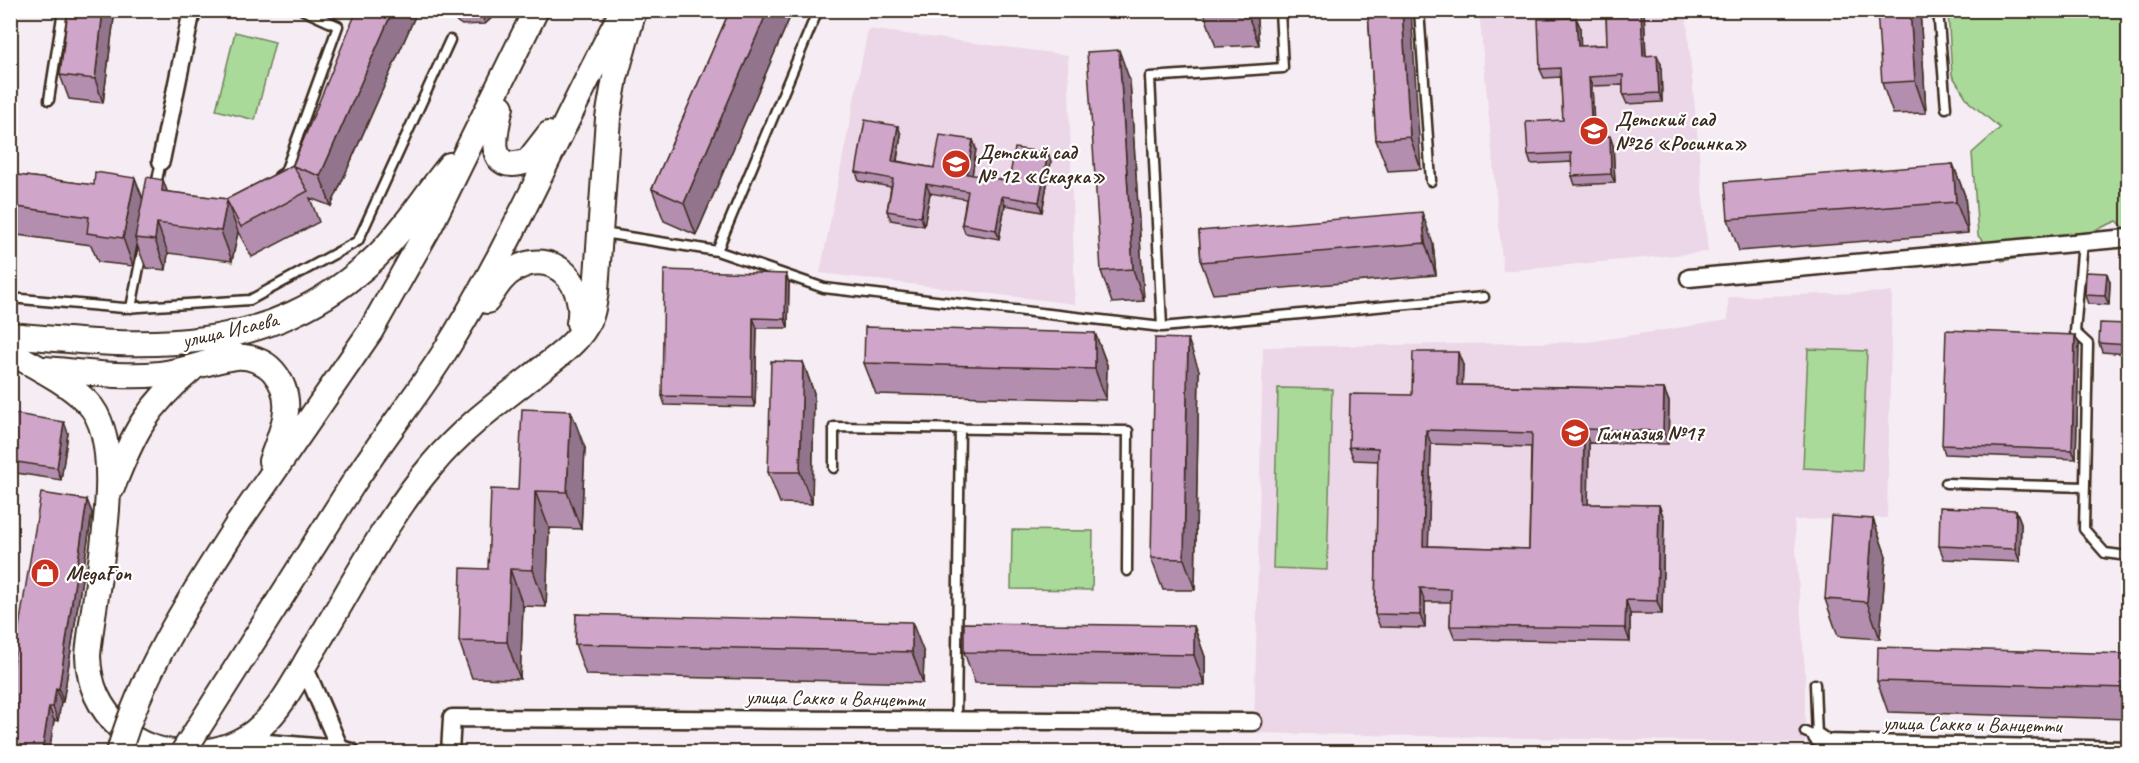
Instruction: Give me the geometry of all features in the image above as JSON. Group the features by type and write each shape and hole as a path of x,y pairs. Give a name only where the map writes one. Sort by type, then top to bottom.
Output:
{"main road":[{"path":"119,753 146,681 167,637 237,525 370,332 431,224 536,10"},
{"path":"183,753 356,479 442,356 537,185 581,87 623,10"},
{"path":"10,352 39,368 88,402 97,415 107,442 108,498 88,656 90,679 97,700 122,731 141,742 158,748 198,752 243,741 261,727 275,710 404,502 430,466 462,432 555,358 582,333 591,318 608,118 615,78 633,10"},
{"path":"512,63 493,138 498,156 512,164 528,161 534,155 581,87"},
{"name":"улица Исаева","path":"10,335 117,345 156,345 241,332 280,320 336,289 377,256 478,130"},
{"path":"442,356 472,323 505,276 523,265 533,263 559,269 576,285 581,310 573,340"},
{"path":"10,365 134,375 192,370 215,361 238,357 256,360 269,367 286,392 286,418 260,492"},
{"path":"108,498 136,430 159,400 192,370"}],"street":[{"path":"161,161 192,10"},
{"path":"1689,278 2128,238"},
{"path":"304,666 346,751"},
{"name":"улица Сакко и Ванцетти","path":"450,753 452,718 1253,722"},
{"name":"улица Сакко и Ванцетти","path":"1811,735 1826,743 2128,750"},
{"path":"243,741 346,751"}],"lane":[{"path":"49,100 63,10"},
{"path":"267,184 285,172 338,26 303,10"},
{"path":"717,251 818,10"},
{"path":"1161,327 1150,77 1283,68 1280,10"},
{"path":"1419,10 1431,181"},
{"path":"1938,10 1946,108"},
{"path":"10,298 131,308 250,300 358,242 450,40"},
{"path":"161,161 154,195 165,197"},
{"path":"600,232 717,251 824,288 1161,327 1484,297"},
{"path":"131,308 145,240"},
{"path":"2083,242 2075,332 2088,344 2084,529 2105,553 2128,556"},
{"path":"834,468 834,427 1128,431 1127,571"},
{"path":"956,722 960,428"},
{"path":"1946,483 2085,487"},
{"path":"1811,735 1815,684"}],"shaded area":[{"name":"Детский сад №26 «Росинка»","path":"1479,11 1686,11 1708,252 1503,271"},
{"name":"Детский сад № 12 «Сказка»","path":"868,29 1068,55 1075,304 820,273"},
{"name":"Гимназия №17","path":"1892,292 1887,518 1794,520 1805,671 1805,743 1254,733 1263,347 1588,342 1728,320 1728,297"}],"green space":[{"path":"1948,11 2128,11 2128,231 2117,221 2036,255 2002,261 1978,236 1972,153 2000,128 1969,102 1952,75"},
{"path":"235,32 275,42 255,120 216,110"},
{"path":"1808,349 1867,351 1862,471 1803,468"},
{"path":"1278,388 1332,389 1327,570 1273,568"},
{"path":"1012,530 1093,531 1092,590 1011,589"}],"building":[{"path":"68,10 103,10 95,79 60,75"},
{"path":"357,10 393,10 320,176 293,166 308,191 241,227 227,201 221,231 157,223 155,240 135,238 147,177 163,180 162,191 227,199 293,165"},
{"path":"730,10 768,10 684,203 652,189"},
{"path":"1368,10 1402,10 1410,137 1376,140"},
{"path":"1606,10 1641,10 1643,56 1657,55 1659,93 1623,95 1623,75 1589,77 1592,137 1610,136 1611,174 1572,176 1571,153 1528,155 1526,122 1563,120 1560,68 1540,69 1538,19 1576,18 1578,46 1607,45"},
{"path":"1877,10 1910,10 1915,81 1882,83"},
{"path":"1119,50 1133,269 1101,271 1087,52"},
{"path":"865,120 898,126 892,161 934,168 940,135 973,140 967,174 1009,181 1015,148 1048,153 1039,202 1002,196 996,230 962,224 968,191 926,184 921,217 887,211 893,179 856,172"},
{"path":"1953,164 1956,202 1728,219 1725,182"},
{"path":"95,172 135,178 123,238 87,233 89,217 10,206 10,174 94,185"},
{"path":"1422,212 1425,243 1201,262 1199,231"},
{"path":"664,270 786,274 785,319 753,318 752,398 662,396"},
{"path":"2086,272 2107,273 2105,296 2085,295"},
{"path":"2100,323 2128,324 2128,345 2099,343"},
{"path":"865,327 1095,333 1095,369 864,363"},
{"path":"1946,330 2075,335 2072,450 1942,445"},
{"path":"1155,338 1188,339 1184,559 1151,558"},
{"path":"1413,352 1458,352 1457,385 1664,389 1663,431 1584,429 1583,504 1659,505 1657,601 1626,600 1625,628 1450,626 1451,589 1420,588 1420,615 1375,614 1378,448 1349,447 1350,394 1412,395","holes":["1426,430 1532,433 1529,549 1423,546"]},
{"path":"771,361 803,362 800,472 768,472"},
{"path":"522,409 571,411 567,492 535,491 533,570 510,569 507,642 459,641 461,568 488,569 491,489 518,490"},
{"path":"10,413 64,422 57,468 10,461"},
{"path":"41,493 87,500 59,689 56,688 53,707 49,707 42,752 45,753 10,753 10,682"},
{"path":"1940,507 2016,510 2015,549 1939,546"},
{"path":"1831,516 1873,519 1867,602 1825,599"},
{"path":"576,614 912,622 912,652 575,644"},
{"path":"964,623 1194,626 1194,655 964,652"},
{"path":"1878,647 2128,654 2128,688 1877,681"},
{"path":"249,751 304,751 304,753 246,753"}],"place":[{"name":"Детский сад №26 «Росинка»","path":"1594,131"},
{"name":"Детский сад № 12 «Сказка»","path":"956,164"},
{"name":"Гимназия №17","path":"1575,433"},
{"name":"MegaFon","path":"45,573"}]}
